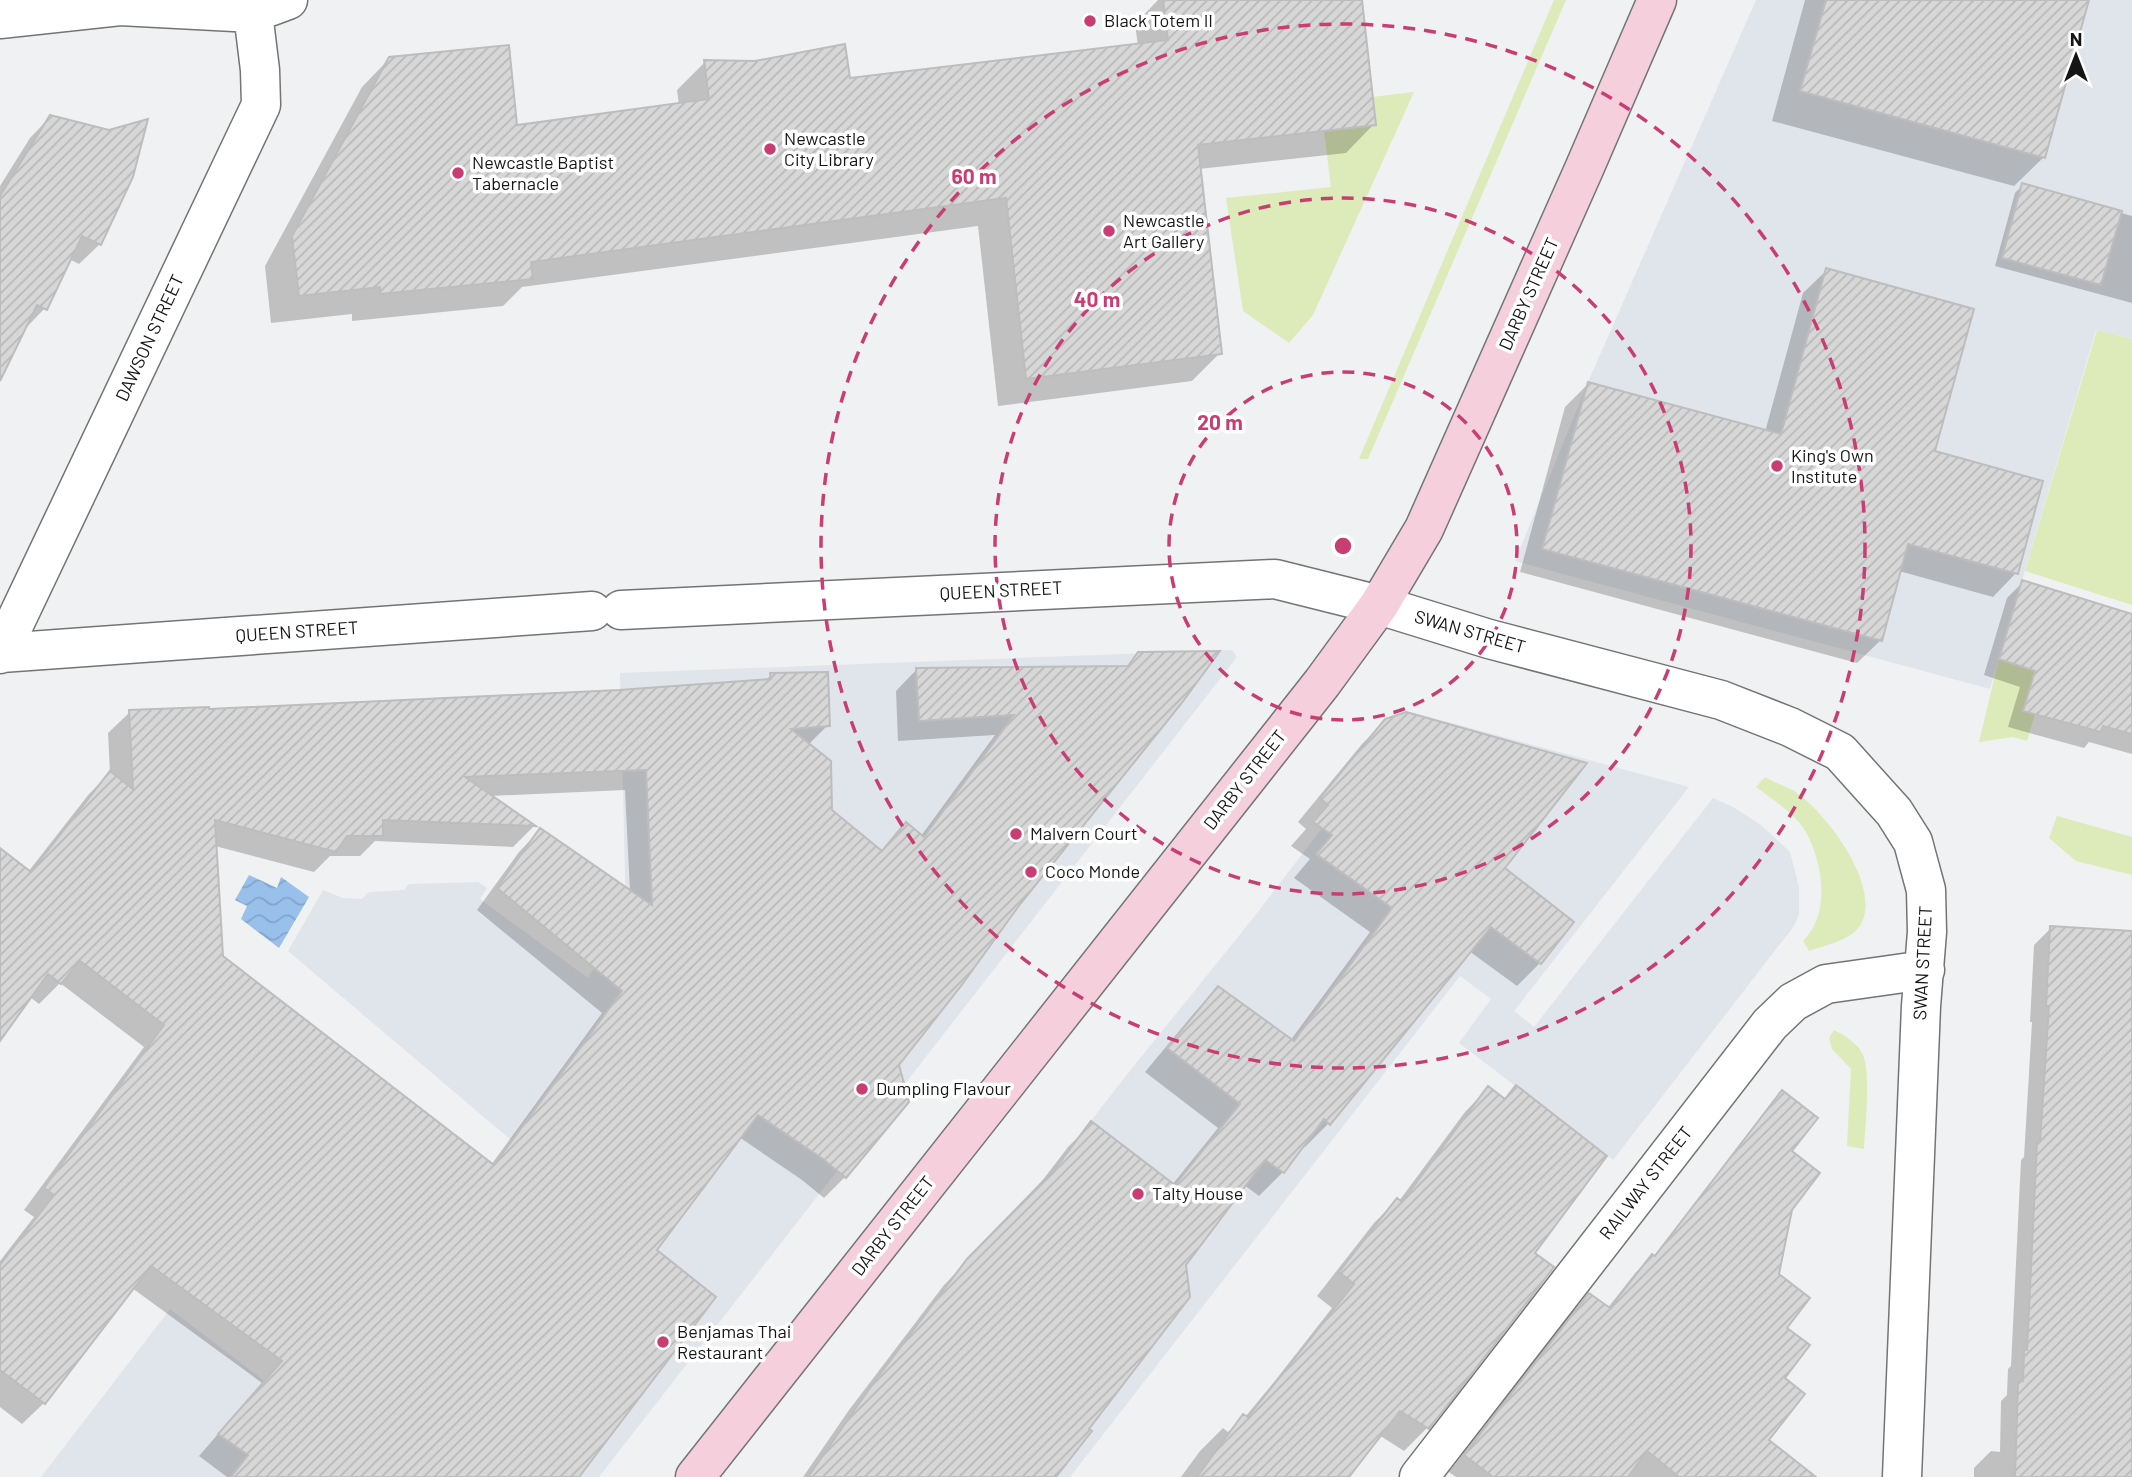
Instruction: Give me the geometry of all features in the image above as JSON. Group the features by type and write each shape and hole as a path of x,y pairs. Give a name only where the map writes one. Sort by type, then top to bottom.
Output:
{"main road":[{"name":"DARBY STREET","path":"695,1477 1322,683 1379,605 1424,529 1657,0"}],"street":[{"path":"0,19 120,6 253,13 288,0"},
{"name":"DAWSON STREET","path":"1,654 261,105 253,13"},
{"name":"QUEEN STREET","path":"1,654 606,610 1275,579 1379,605"},
{"name":"SWAN STREET","path":"1379,605 1489,639 1721,701 1790,727 1840,752 1894,813 1913,842 1926,890 1927,932 1921,1006 1902,1477"},
{"name":"RAILWAY STREET","path":"1419,1477 1770,1024 1793,1002 1826,984 1925,970"}],"shaded area":[{"path":"1756,0 2132,0 2132,339 2096,330 1990,689 1515,561 1588,382"},
{"path":"1232,650 1237,657 599,1477 41,1477 170,1309 311,1416 512,1141 288,951 323,890 343,898 362,899 369,892 404,890 409,884 478,882 487,888 480,899 588,978 626,914 620,673"},
{"path":"1411,712 1689,787 1514,1011 1534,1027 1713,798 1761,825 1790,852 1799,887 1799,915 1794,926 1613,1160 1459,1043 1491,999 1460,976 1070,1477 816,1477 1121,1082 1254,917"}],"green space":[{"path":"1554,0 1566,0 1368,459 1359,459"},
{"path":"1414,92 1313,315 1289,343 1243,311 1226,198 1331,187 1324,131 1376,125 1372,97"},
{"path":"2097,330 2132,339 2132,605 2025,571"},
{"path":"1999,659 2035,671 2023,710 2035,714 2027,741 2013,737 1979,742"},
{"path":"1765,777 1794,791 1807,801 1834,832 1857,870 1864,890 1865,908 1857,930 1845,938 1809,951 1803,941 1812,930 1821,903 1817,858 1806,832 1796,819 1756,787"},
{"path":"2057,816 2132,837 2132,875 2076,861 2049,838"},
{"path":"1834,1030 1858,1047 1863,1055 1867,1087 1864,1149 1847,1146 1851,1069 1832,1049 1829,1038"}],"water":[{"path":"249,875 277,888 281,877 309,897 279,948 241,919 247,906 235,900"}],"building":[{"path":"1163,0 1362,0 1376,125 1198,145 1222,354 1026,379 1006,198 531,262 533,279 380,294 380,287 299,296 292,236 389,57 509,45 517,125 709,99 704,60 755,61 845,44 850,78 1168,40"},
{"path":"1826,0 2089,0 2045,158 1800,91"},
{"path":"50,115 109,130 148,119 133,177 101,245 82,236 47,310 37,305 0,381 0,196"},
{"path":"2022,183 2122,211 2101,285 2002,258"},
{"name":"King's Own Institute","path":"1826,268 1974,309 1935,451 2043,481 2018,574 1908,544 1882,641 1542,549 1588,382 1781,434"},
{"path":"2022,580 2132,614 2132,734 2103,726 2101,732 2023,711 2035,671 1999,659"},
{"path":"1220,651 1181,704 1021,903 899,1065 909,1102 846,1178 758,1115 657,1250 716,1297 579,1477 231,1477 248,1455 218,1434 282,1361 151,1266 45,1404 0,1370 0,1265 54,1195 44,1188 164,1025 80,961 61,984 48,974 0,1041 0,848 31,872 110,771 133,789 129,710 209,709 619,690 771,679 770,673 828,672 830,726 791,729 831,761 832,810 882,851 906,822 924,837 1014,715 919,721 916,668 1128,666 1138,652","holes":["646,770 652,905 540,828 497,888 622,991 494,1165 223,956 215,820 336,852 347,836 383,836 383,820 536,826 465,777"]},
{"path":"1406,712 1587,763 1505,868 1574,922 1541,964 1491,927 1330,1125 1324,1119 1284,1173 1265,1160 1186,1265 1190,1297 1089,1429 1092,1431 1056,1477 808,1477 872,1385 967,1259 1055,1169 1091,1121 1175,1185 1240,1104 1167,1048 1218,986 1294,1041 1392,908 1316,854 1332,835 1313,822 1328,805 1320,798 1385,719"},
{"path":"2050,926 2132,931 2132,1477 2015,1477 2018,1382 2023,1381 2024,1350 2027,1350 2037,1142 2040,1142 2049,1006 2046,1006"},
{"path":"1516,1085 1607,1156 1535,1253 1554,1267 1429,1429 1400,1411 1349,1477 1197,1477 1243,1414 1248,1417 1354,1284 1339,1272 1397,1198 1402,1202 1488,1086 1505,1099"},
{"path":"1782,1090 1818,1118 1792,1151 1820,1173 1792,1210 1779,1274 1810,1298 1787,1328 1810,1345 1785,1378 1805,1394 1769,1440 1816,1477 1679,1477 1647,1451 1628,1477 1493,1477 1464,1455 1589,1293 1610,1308 1652,1254 1655,1256"}],"place":[{"name":"Black Totem II","path":"1090,21"},
{"name":"Newcastle City Library","path":"770,149"},
{"name":"Newcastle Baptist Tabernacle","path":"458,173"},
{"name":"Newcastle Art Gallery","path":"1109,231"},
{"name":"King's Own Institute","path":"1777,466"},
{"name":"Malvern Court","path":"1016,834"},
{"name":"Coco Monde","path":"1031,872"},
{"name":"Dumpling Flavour","path":"862,1089"},
{"name":"Talty House","path":"1138,1194"},
{"name":"Benjamas Thai Restaurant","path":"663,1342"}]}
